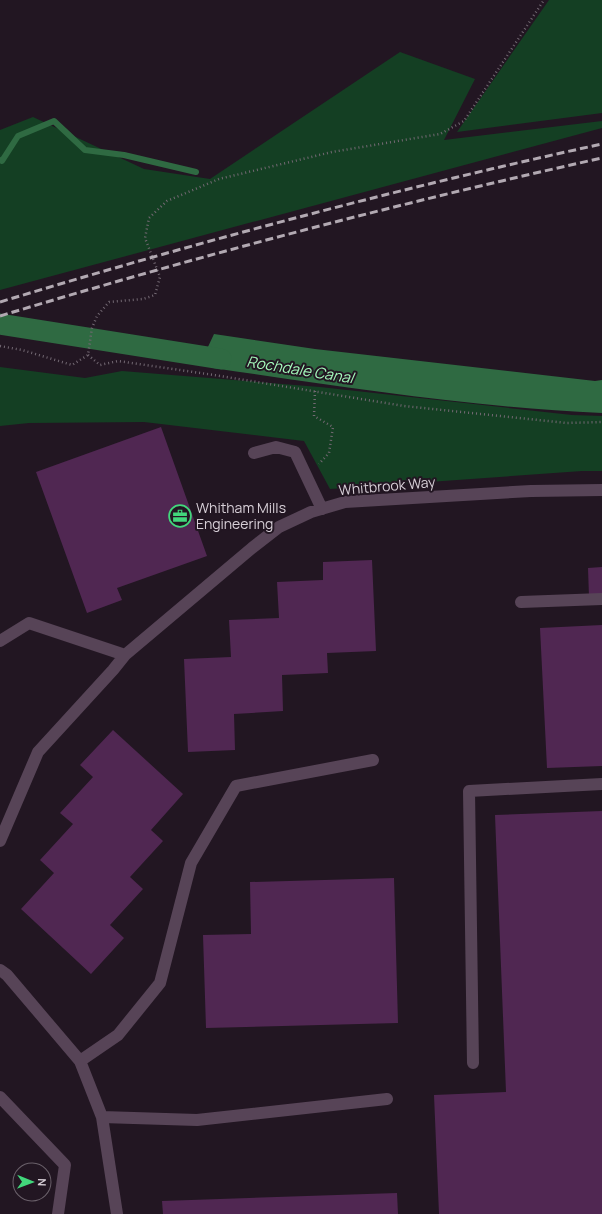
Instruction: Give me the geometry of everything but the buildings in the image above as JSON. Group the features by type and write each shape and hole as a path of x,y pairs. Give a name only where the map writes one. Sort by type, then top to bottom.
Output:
{"street":[{"path":"254,453 276,447 295,452 322,509"},
{"name":"Whitbrook Way","path":"0,841 38,752 113,670 125,654 252,548 279,528 311,512 345,502 531,491 602,490"},
{"path":"522,602 602,599"},
{"path":"0,641 29,623 125,654"},
{"path":"80,1061 118,1035 160,983 191,863 236,786 373,760"},
{"path":"473,1063 469,791 602,784"},
{"path":"0,970 8,975 80,1061 102,1117 117,1214"},
{"path":"0,1097 65,1165 58,1214"},
{"path":"102,1117 197,1120 386,1099"}],"path":[{"path":"0,346 22,350 72,365 88,355 92,328 97,316 109,302 143,299 156,295 160,277 145,238 149,218 167,201 219,179 332,152 440,134 464,122 544,0"},
{"path":"88,355 100,365 118,361 404,406 567,423 602,422"},
{"path":"315,391 314,416 333,427 329,453"}],"shaded area":[{"path":"549,0 602,0 602,113 457,132"},
{"path":"400,52 475,79 444,140 602,121 602,128 0,290 0,130 33,117 144,169 210,179"},
{"path":"0,367 85,378 122,371 320,387 572,415 602,416 602,471 582,471 330,489 304,441 144,422 29,423 0,426"}],"water":[{"path":"214,334 315,349 595,381 602,380 602,413 455,401 358,389 213,368 194,360 194,348 207,349"}],"waterway":[{"path":"0,160 2,161 18,136 54,121 85,150 124,155 196,172"},
{"name":"Rochdale Canal","path":"0,324 221,359"}],"railway":[{"path":"0,302 149,258 299,217 450,179 602,144"},
{"path":"0,316 149,272 299,231 450,193 602,158"}],"place":[{"name":"Whitham Mills Engineering","path":"180,516"}]}
